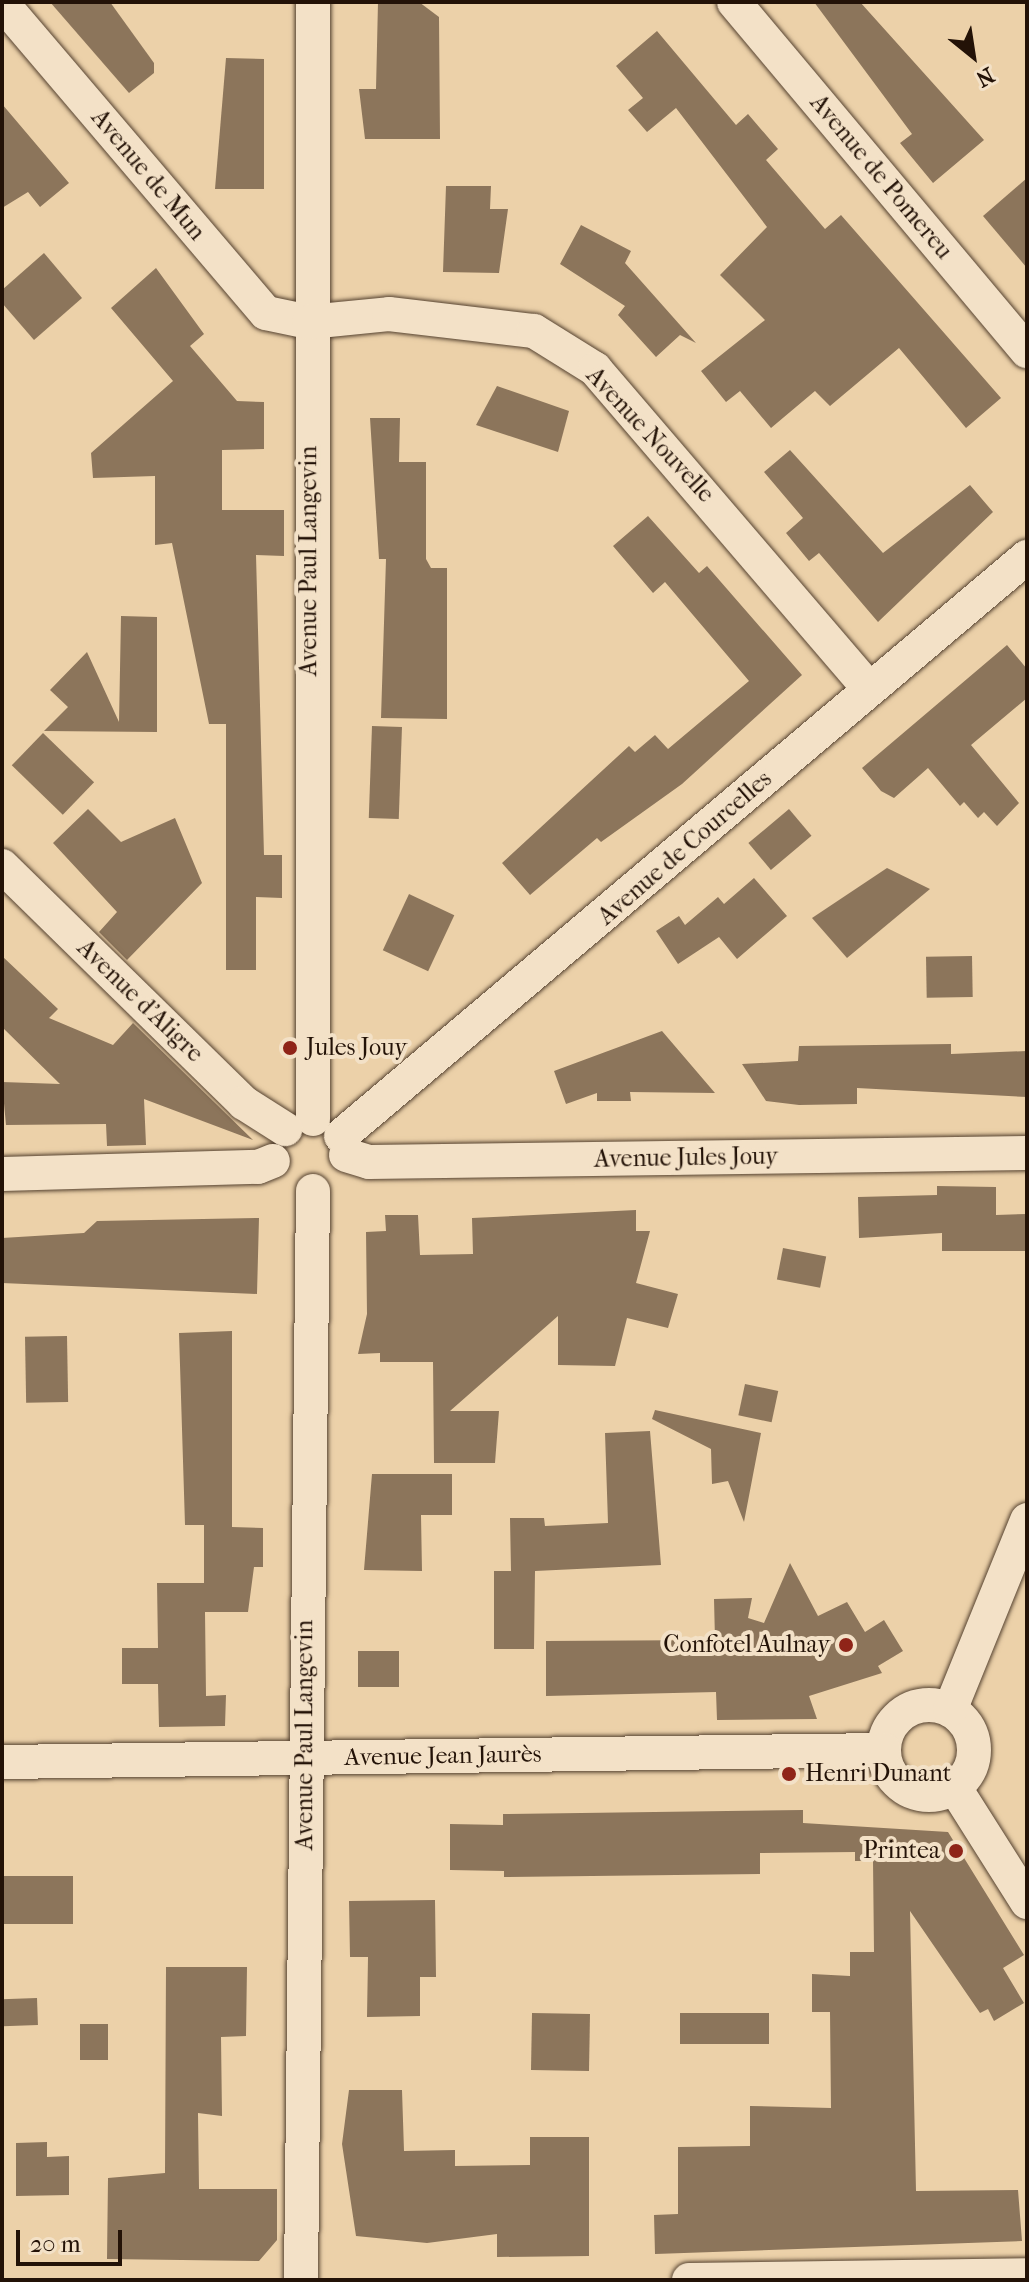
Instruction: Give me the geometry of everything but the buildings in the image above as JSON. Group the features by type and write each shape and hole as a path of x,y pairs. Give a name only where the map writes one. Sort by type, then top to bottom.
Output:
{"street":[{"name":"Avenue Paul Langevin","path":"313,2 309,322 321,1135"},
{"name":"Avenue de Pomereu","path":"734,2 1027,351"},
{"name":"Avenue de Mun","path":"2,3 266,313 309,322"},
{"name":"Avenue Nouvelle","path":"309,322 389,314 534,331 595,369 869,689"},
{"name":"Avenue de Courcelles","path":"313,1191 340,1175 321,1135 1027,557"},
{"name":"Avenue d'Aligre","path":"2,866 244,1103 321,1135"},
{"name":"Avenue Jules Jouy","path":"321,1135 369,1162 1027,1153"},
{"path":"2,1174 258,1167 321,1135"},
{"path":"273,1161 290,1186 313,1191"},
{"name":"Avenue Paul Langevin","path":"301,2280 313,1191"},
{"path":"950,1710 1027,1520"},
{"path":"950,1710 974,1741 971,1768 955,1788 932,1795 909,1790 887,1767 884,1750 906,1712 950,1710"},
{"name":"Avenue Jean Jaurès","path":"2,1762 884,1750"},
{"path":"955,1788 1027,1902"},
{"path":"689,2280 1027,2275"}],"place":[{"name":"Jules Jouy","path":"290,1048"},
{"name":"Confotel Aulnay","path":"846,1645"},
{"name":"Henri Dunant","path":"789,1774"},
{"name":"Printea","path":"956,1851"}]}
